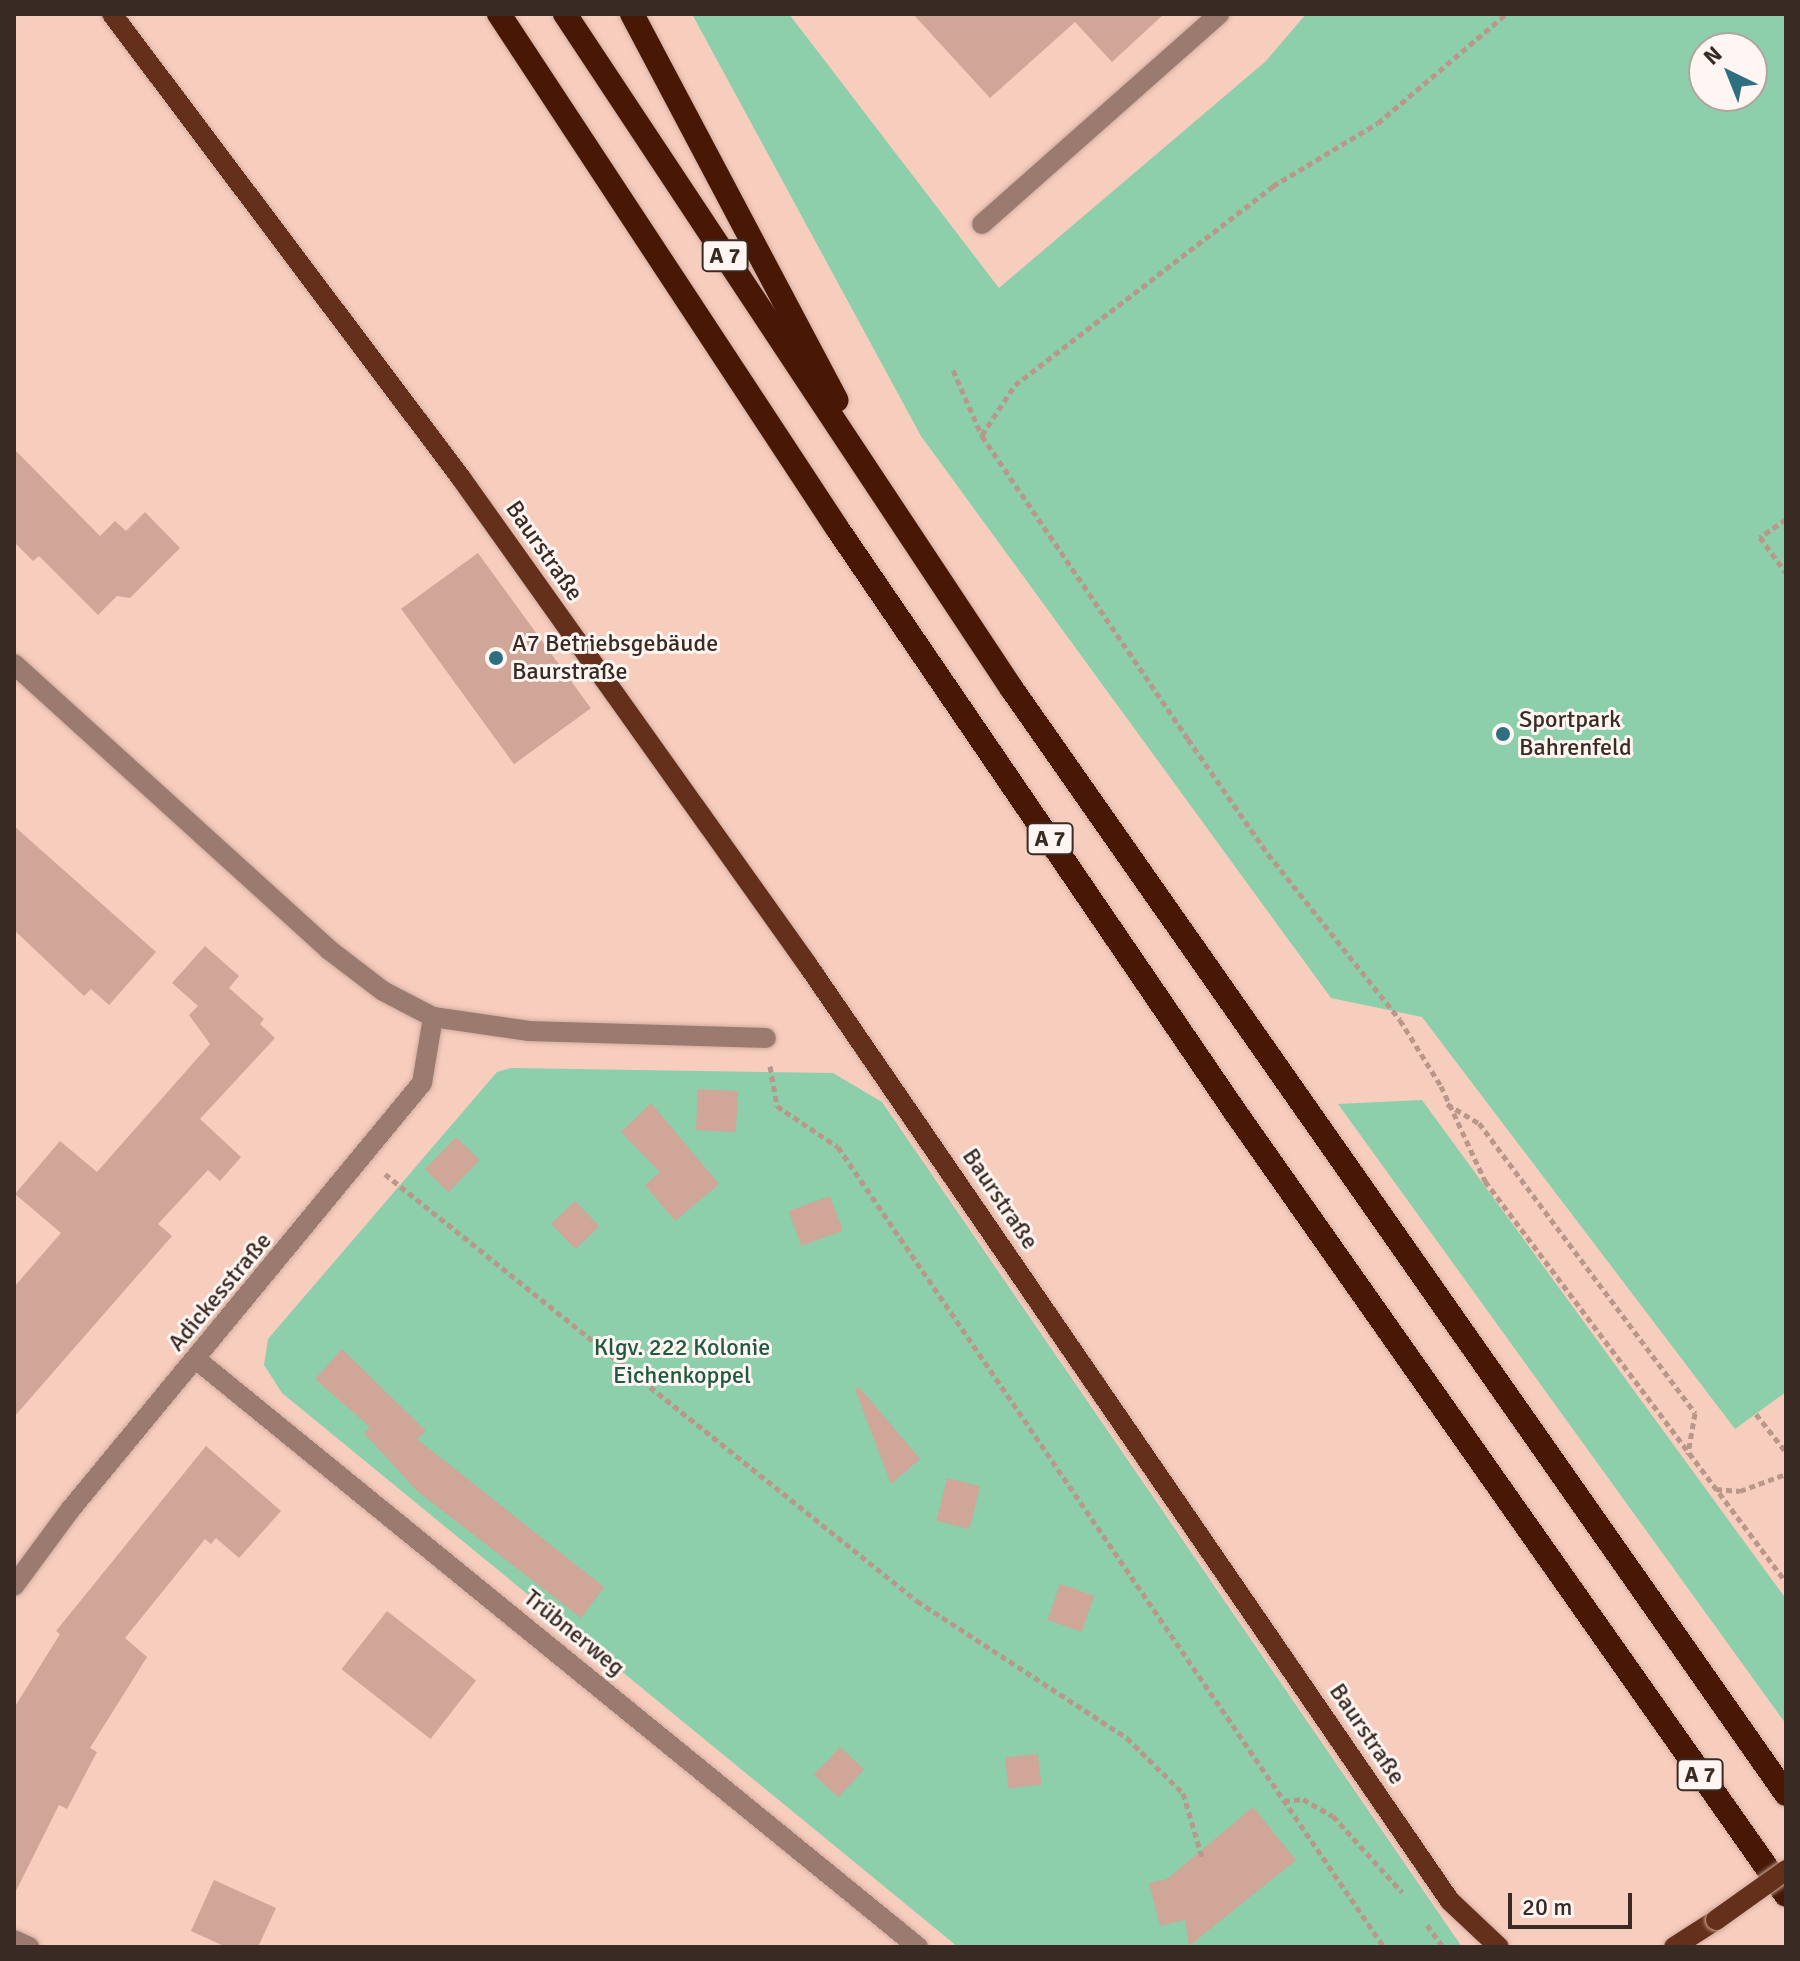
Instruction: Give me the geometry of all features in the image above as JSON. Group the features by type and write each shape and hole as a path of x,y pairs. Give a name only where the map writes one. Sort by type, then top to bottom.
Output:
{"highway":[{"name":"A 7","path":"499,14 820,502 1229,1103 1786,1895"},
{"name":"A 7","path":"565,14 885,499 1786,1794"},
{"path":"632,14 885,499"}],"main road":[{"name":"Baurstraße","path":"112,14 461,478 807,964 1450,1901 1499,1947"},
{"path":"1674,1947 1786,1870"}],"street":[{"path":"982,224 1219,14"},
{"path":"14,664 328,949 383,991 433,1017 529,1031 766,1038"},
{"name":"Adickesstraße","path":"14,1586 366,1158 422,1083 433,1017"},
{"name":"Trübnerweg","path":"197,1360 918,1947"},
{"path":"14,1940 29,1947"}],"path":[{"path":"982,436 1015,385 1273,186 1378,123 1506,14"},
{"path":"953,370 982,436 1268,854 1400,1020 1485,1181 1786,1582"},
{"path":"1786,519 1760,537 1786,573"},
{"path":"766,1038 777,1106 838,1147 1384,1947"},
{"path":"1446,1103 1479,1123 1695,1413 1688,1454"},
{"path":"366,1158 917,1601 1127,1738 1183,1793 1203,1860"},
{"path":"1756,1414 1786,1452"},
{"path":"1715,1489 1740,1491 1786,1474"},
{"path":"1284,1801 1303,1799 1333,1816 1410,1902"},
{"path":"1418,1913 1443,1947"}],"green space":[{"name":"Sportpark Bahrenfeld","path":"692,14 789,14 999,288 1266,61 1306,14 1786,14 1786,1392 1735,1429 1422,1017 1331,998 921,436"},
{"name":"Klgv. 222 Kolonie Eichenkoppel","path":"511,1068 833,1073 882,1102 1462,1947 958,1947 282,1393 264,1365 268,1339 497,1072"},
{"path":"1422,1100 1786,1599 1786,1724 1338,1104"}],"building":[{"path":"913,14 1164,14 1112,62 1075,22 990,98"},
{"path":"14,449 100,536 115,521 126,531 145,512 180,548 130,598 117,596 98,615 39,556 33,561 14,542"},
{"name":"A7 Betriebsgebäude Baurstraße","path":"478,553 591,708 514,764 401,609"},
{"path":"14,826 156,952 109,1005 91,989 84,996 14,930"},
{"path":"205,946 239,976 229,988 264,1019 260,1024 275,1038 200,1119 241,1157 220,1181 208,1170 158,1224 172,1236 14,1417 14,1287 61,1233 15,1194 60,1141 97,1172 210,1044 189,1015 198,1006 172,983"},
{"path":"698,1089 738,1091 736,1132 696,1130"},
{"path":"651,1103 719,1184 675,1221 645,1185 660,1172 621,1132"},
{"path":"456,1137 480,1160 448,1192 425,1169"},
{"path":"830,1196 843,1231 801,1246 789,1211"},
{"path":"575,1201 599,1226 576,1249 551,1224"},
{"path":"342,1349 426,1431 417,1439 604,1587 581,1618 417,1491 364,1433 370,1427 315,1379"},
{"path":"859,1387 920,1459 891,1484 855,1389"},
{"path":"206,1446 281,1511 239,1558 216,1538 211,1544 205,1539 125,1638 147,1657 90,1748 97,1752 67,1809 59,1805 14,1895 14,1708 60,1634 56,1631"},
{"path":"947,1478 980,1486 969,1529 936,1521"},
{"path":"1060,1584 1094,1596 1082,1632 1048,1620"},
{"path":"387,1611 476,1681 430,1739 341,1669"},
{"path":"840,1747 864,1770 838,1797 814,1775"},
{"path":"1038,1754 1041,1785 1008,1788 1005,1757"},
{"path":"1253,1807 1296,1860 1189,1946 1185,1920 1160,1926 1149,1883 1167,1879"},
{"path":"214,1880 276,1908 258,1947 226,1947 191,1931"}],"place":[{"name":"A7 Betriebsgebäude Baurstraße","path":"496,658"},
{"name":"Sportpark Bahrenfeld","path":"1503,734"}]}
